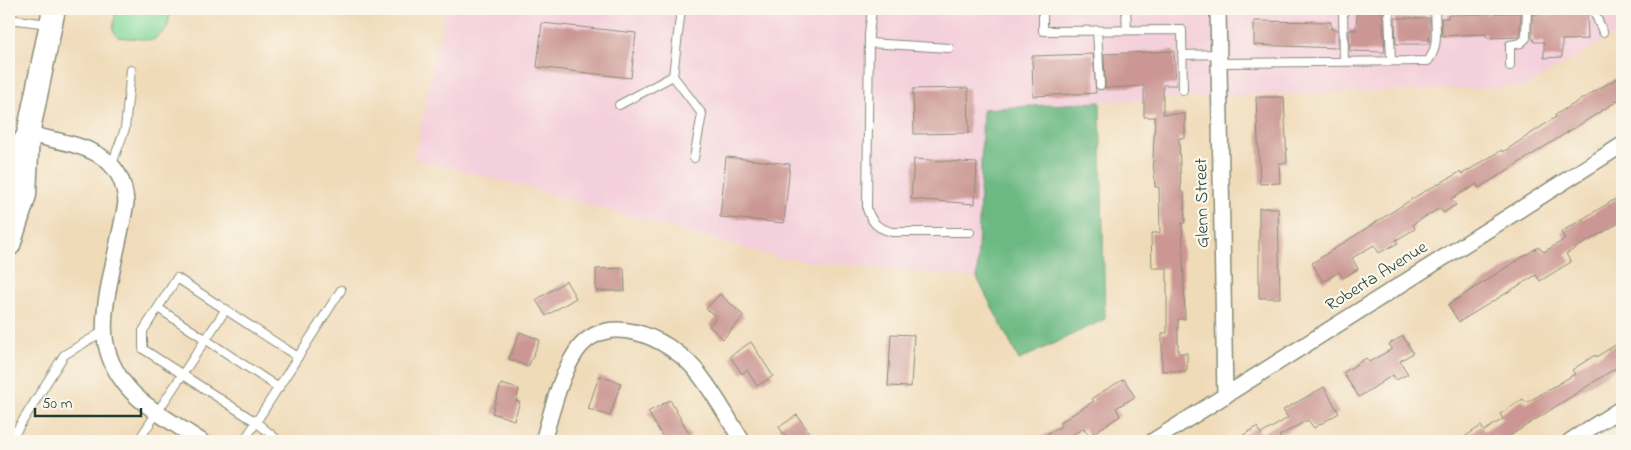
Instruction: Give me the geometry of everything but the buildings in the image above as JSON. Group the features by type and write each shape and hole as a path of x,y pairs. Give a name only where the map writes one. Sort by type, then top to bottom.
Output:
{"street":[{"name":"Glenn Street","path":"1218,9 1225,396"},
{"path":"9,245 25,195 28,134 52,17"},
{"path":"28,134 91,150 112,164 123,182 126,202 104,302 104,331 108,352 119,375 130,391 201,441"},
{"path":"9,167 28,134"},
{"name":"Roberta Avenue","path":"1152,441 1622,145"},
{"path":"543,441 567,370 576,352 593,335 612,330 623,330 654,338 685,360 707,386 742,441"},
{"path":"1573,440 1622,408"}],"lane":[{"path":"681,9 673,76 702,114 694,158"},
{"path":"872,9 869,43 867,209 871,222 881,229 892,232 970,232"},
{"path":"1043,9 1043,31 1182,30 1183,90"},
{"path":"1126,9 1127,30"},
{"path":"1343,9 1344,62"},
{"path":"1389,9 1391,61"},
{"path":"1182,55 1344,62 1428,61 1434,54 1436,45 1435,9"},
{"path":"1510,66 1510,44 1521,43 1526,38 1527,9"},
{"path":"1593,9 1603,32"},
{"path":"9,19 52,17"},
{"path":"1097,30 1100,86"},
{"path":"869,43 949,48"},
{"path":"112,164 125,129 131,70"},
{"path":"619,105 673,76"},
{"path":"279,441 257,423 146,351 142,346 143,331 177,278 298,357"},
{"path":"244,441 341,290"},
{"path":"158,308 279,388"},
{"path":"138,441 226,309"},
{"path":"10,441 64,356 104,331"}],"shaded area":[{"path":"445,9 1622,9 1622,39 1618,33 1524,87 1220,96 983,109 977,278 779,258 510,183 414,159"}],"green space":[{"path":"116,9 171,9 167,29 153,40 118,37 113,30"},
{"path":"1100,102 1105,319 1019,360 977,278 983,109"}]}
